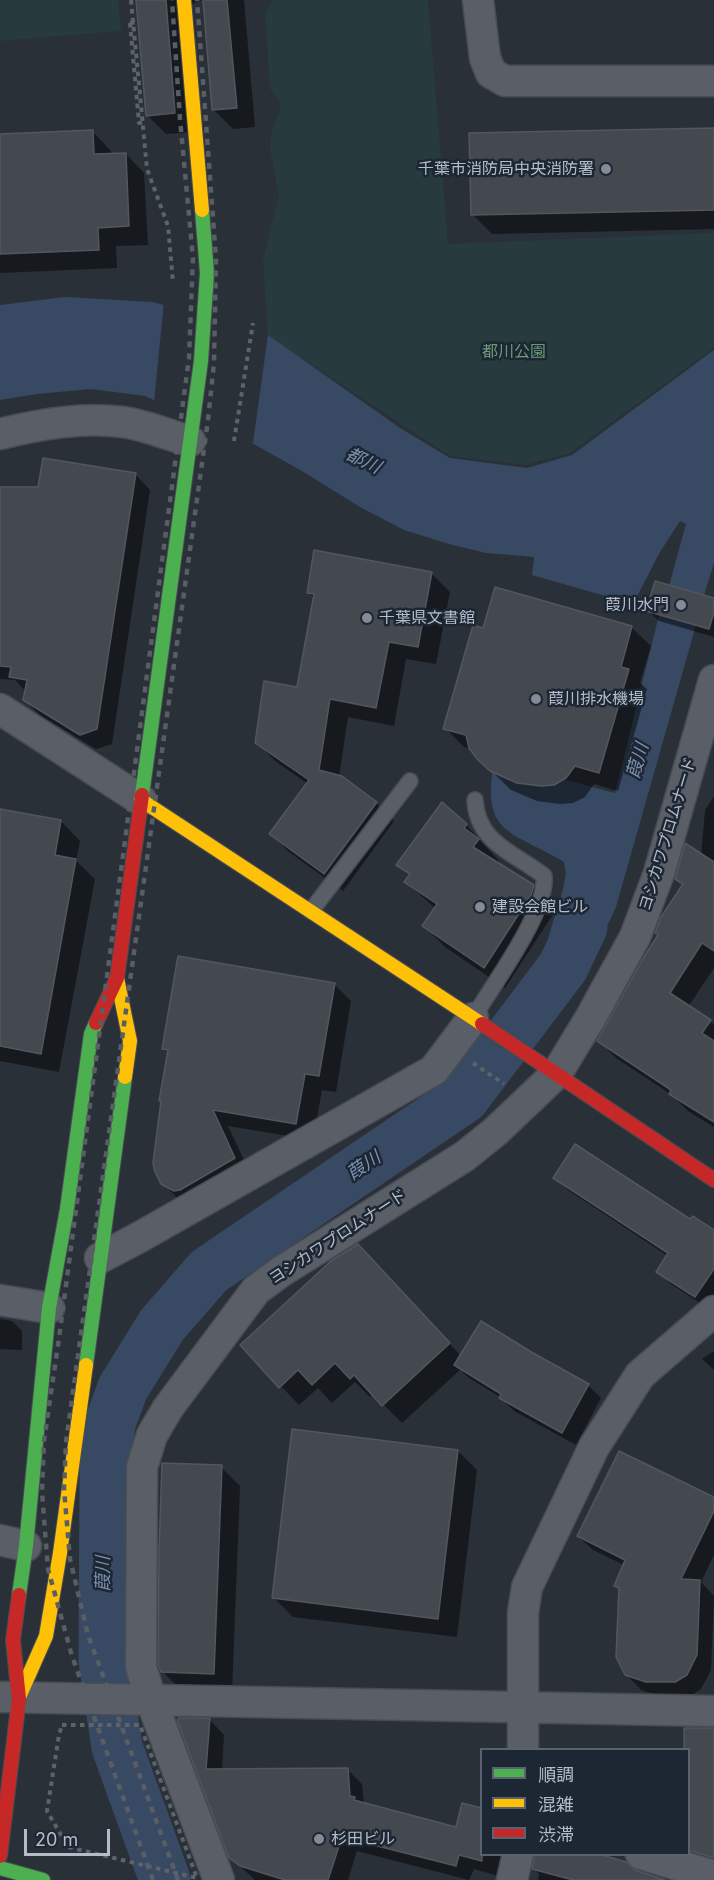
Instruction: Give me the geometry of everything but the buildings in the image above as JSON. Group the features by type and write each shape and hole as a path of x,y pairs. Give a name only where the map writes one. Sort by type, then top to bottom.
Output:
{"street":[{"path":"0,1856 9,1698 7,1640 13,1543 49,1308 67,1209 92,1034 117,978 201,361 207,273 184,0"},
{"path":"478,0 485,58 491,74 505,81 714,81"},
{"path":"0,434 36,425 86,419 125,422 189,441"},
{"name":"ヨシカワプロムナード","path":"219,1880 140,1700 142,1467 152,1436 168,1408 256,1290 291,1265 465,1156 496,1131 556,1073 591,1017 635,937 659,873 714,680"},
{"path":"0,709 528,1054 714,1180"},
{"path":"9,1698 46,1636 60,1553 130,1041 117,978"},
{"path":"100,1258 434,1070 482,1024"},
{"path":"0,1300 49,1308"},
{"path":"523,1748 523,1613 527,1587 589,1457 640,1375 714,1311"},
{"path":"9,1698 714,1711"},
{"path":"512,1880 518,1856"},
{"path":"648,1856 714,1876"},
{"path":"0,1868 44,1880"}],"lane":[{"path":"311,911 410,781"},
{"path":"475,800 476,814 486,835 544,876 546,888 482,1024"}],"path":[{"path":"131,0 147,169 168,226 174,290"},
{"path":"138,22 129,23 139,123 143,122"},
{"path":"234,441 253,323"},
{"path":"472,1063 507,1086"},
{"path":"62,1725 47,1811 68,1847 189,1876"}],"green space":[{"path":"0,0 118,0 121,31 0,41"},
{"name":"都川公園","path":"273,0 428,0 448,244 714,233 714,348 570,453 526,465 450,456 268,336 263,261 279,194 270,149 271,134 280,110 279,100 270,89 265,12"}],"water":[{"name":"都川","path":"65,297 153,302 268,335 400,428 450,458 527,468 572,455 714,350 714,563 704,595 669,586 686,524 680,521 660,552 633,604 532,575 534,557 486,553 404,530 360,507 250,442 145,396 91,389 0,400 0,305"},
{"path":"659,615 696,625 616,907 585,964 562,996 534,977 546,956 549,935 566,874 564,862 515,836 504,828 496,817 492,804 491,786 494,761 615,793"}],"pier":[{"path":"164,301 268,335 253,443 154,403"}],"waterway":[{"name":"葭川","path":"165,1880 117,1747 104,1661 105,1469 110,1423 123,1388 162,1325 209,1271 464,1098 563,967 582,927"}],"railway":[{"path":"153,1880 72,1656 48,1569 42,1492 44,1441 189,358 193,258 172,0"},
{"path":"178,1880 88,1635 70,1559 64,1489 66,1442 208,420 214,363 216,259 197,0"}],"traffic: fast":[{"path":"142,795 201,361 207,273 202,210"},
{"path":"19,1595 26,1546 49,1308 67,1209 91,1034 96,1023"},
{"path":"86,1365 125,1077"},
{"path":"0,1868 43,1880"}],"traffic: slow":[{"path":"184,0 202,210"},
{"path":"141,800 482,1024"},
{"path":"117,978 130,1041 125,1077"},
{"path":"20,1695 46,1636 86,1365"}],"traffic: jam":[{"path":"96,1023 117,978 142,795"},
{"path":"482,1024 714,1180"},
{"path":"0,1856 19,1699 13,1640 19,1595"}],"place":[{"name":"千葉市消防局中央消防署","path":"606,169"},
{"name":"葭川水門","path":"681,605"},
{"name":"千葉県文書館","path":"367,618"},
{"name":"葭川排水機場","path":"536,699"},
{"name":"建設会館ビル","path":"480,907"},
{"name":"杉田ビル","path":"319,1839"}]}
